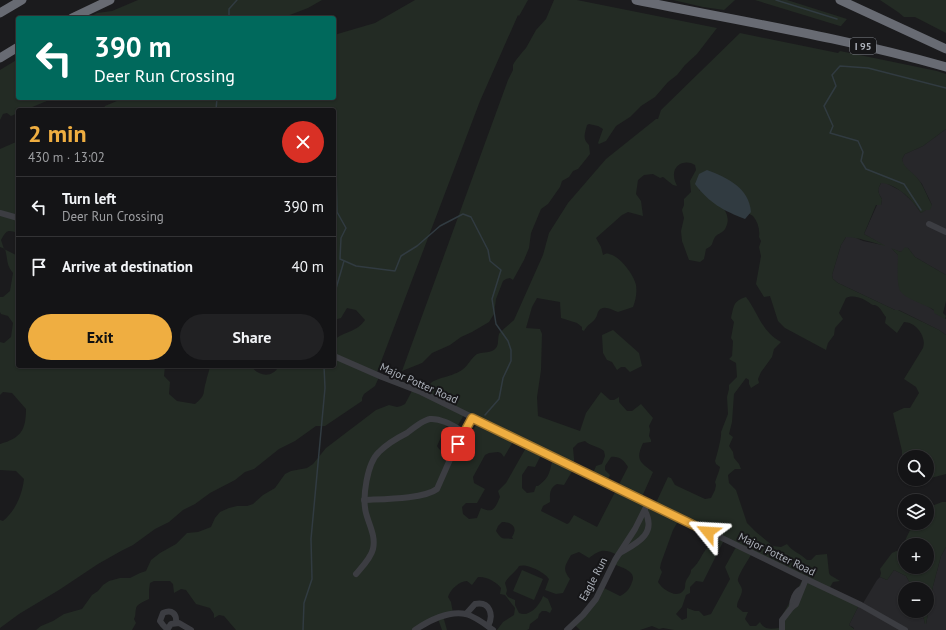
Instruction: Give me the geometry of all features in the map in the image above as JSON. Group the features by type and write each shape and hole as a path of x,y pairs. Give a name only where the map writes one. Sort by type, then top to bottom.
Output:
{"highway":[{"path":"0,13 22,0"},
{"path":"76,16 110,0"},
{"name":"I 95","path":"636,0 835,40 899,54 946,67"},
{"path":"840,0 946,49"},
{"path":"0,58 16,48"}],"street":[{"path":"0,212 16,217"},
{"path":"929,224 946,232"},
{"name":"Major Potter Road","path":"336,357 382,378 421,392 472,418 862,605 905,630"},
{"path":"364,500 411,497 433,492 437,489 472,418"},
{"path":"356,574 367,560 373,549 374,537 366,512 364,500 373,462 378,452 430,419 439,420 464,432"},
{"name":"Eagle Run","path":"567,630 583,615 596,599 619,554 645,511 648,503"},
{"name":"Eagle Run","path":"619,554 642,539 647,533 649,522 645,511"},
{"path":"782,630 782,620 792,607 792,602 797,590 801,588 806,579"},
{"path":"415,630 448,615 466,614 491,628 491,612 484,604 475,604 466,614"},
{"path":"176,623 177,618 174,613 168,611 161,615 160,621 167,629 171,624 176,623 184,625 191,630"}],"shaded area":[{"path":"138,0 322,0 308,8 287,16 92,16 97,13 112,11"},
{"path":"415,0 528,0 519,16 518,15 480,101 376,375 379,377 375,386 364,394 362,401 325,426 316,426 295,441 279,449 254,469 245,472 235,480 210,493 195,504 183,510 169,522 155,529 133,545 98,564 19,614 0,628 0,520 3,521 8,517 15,507 22,491 24,479 16,471 0,470 0,444 13,439 21,432 26,416 26,409 12,393 3,392 0,395 0,342 4,343 11,337 13,323 8,316 1,314 0,312 0,297 3,297 10,291 13,273 8,265 5,250 16,255 16,368 165,368 164,376 170,382 169,394 177,401 195,404 203,396 210,368 253,368 257,372 265,375 273,373 278,368 336,368 336,339 355,329 365,320 356,310 347,308 341,318 336,319 336,108 104,108 105,106 119,100 336,100 336,34 375,23"},
{"path":"554,0 577,0 717,28 697,54 677,75 668,82 655,97 616,126 606,141 599,144 598,143 603,129 598,126 587,125 585,140 589,145 590,154 578,169 573,171 569,177 562,181 560,187 548,204 541,209 531,233 529,248 524,260 513,280 510,278 503,281 496,299 494,314 489,322 461,337 450,345 432,353 422,363 402,371 508,80 513,70 513,65 526,48 536,30 546,19"},
{"path":"673,0 735,0 724,10"},
{"path":"755,0 787,0 847,19 840,26"},
{"path":"880,0 946,0 946,33 915,17 904,17"},
{"path":"740,33 838,53 840,51 946,74 946,129 923,146 905,154 902,159 904,165 916,176 922,185 932,205 930,210 926,210 921,213 914,203 899,190 893,186 881,183 878,191 882,199 881,205 876,205 864,234 886,246 861,239 846,237 841,245 832,275 833,279 838,283 895,310 898,310 939,330 946,335 946,474 934,477 934,450 902,450 893,413 904,408 910,408 919,393 916,387 904,379 923,348 924,344 920,331 913,325 904,322 897,333 885,323 886,317 878,307 856,297 846,298 839,313 843,319 835,328 834,335 828,343 826,350 785,328 778,321 770,296 764,297 756,284 761,256 759,247 761,241 755,218 699,184 699,190 710,196 720,205 727,215 728,221 725,229 715,237 709,248 706,249 704,259 700,262 689,260 682,241 681,231 684,218 682,210 684,199 691,192 690,181 696,170 695,165 691,163 688,162 681,164 676,168 674,177 677,186 673,185 663,177 660,178 653,174 644,175 638,180 636,194 641,201 643,216 628,212 622,215 596,238 603,255 613,255 618,258 626,266 635,281 636,299 633,307 618,312 607,308 602,308 598,312 596,318 584,331 577,323 561,318 560,302 537,298 532,307 526,328 540,329 542,334 541,370 537,397 538,416 580,431 586,413 601,392 610,400 614,400 619,397 619,402 627,411 632,411 641,404 653,418 649,426 649,436 651,442 643,443 639,457 642,463 653,472 641,499 655,505 668,477 671,478 675,485 705,499 711,498 715,490 715,482 720,467 715,461 721,432 728,414 727,397 729,385 737,377 736,363 729,359 732,356 733,341 731,338 734,322 731,318 736,302 746,297 769,333 781,342 774,349 772,357 761,372 758,379 759,383 751,388 749,380 746,378 734,394 732,422 729,434 733,437 729,446 741,469 735,469 728,475 729,483 736,490 747,523 773,546 781,547 787,544 807,560 811,560 816,555 827,554 829,573 840,581 833,582 829,589 859,605 849,625 854,630 674,630 663,628 659,629 652,626 640,630 580,630 574,624 604,588 620,596 627,591 632,582 632,575 628,570 614,564 618,555 603,551 589,558 579,552 571,555 565,567 566,573 570,579 563,593 556,594 545,590 549,579 547,576 531,567 522,565 519,566 505,583 507,590 506,594 508,597 515,600 515,605 519,613 527,614 534,610 543,596 548,599 552,609 550,613 542,611 538,618 530,624 529,629 527,630 497,630 503,622 514,615 515,608 505,595 500,594 501,588 497,584 488,578 478,577 472,585 467,581 464,581 455,586 448,597 451,602 453,613 443,616 447,630 442,630 438,619 415,630 236,630 224,616 219,615 214,618 214,614 210,608 196,604 186,590 181,589 174,593 173,584 170,581 154,581 150,583 149,599 136,607 134,619 136,623 132,630 36,630 64,614 82,609 92,595 109,581 120,578 130,578 146,571 151,560 176,544 187,533 198,532 211,527 215,518 220,512 237,506 247,506 253,504 263,495 275,488 285,474 291,471 307,468 313,464 326,448 376,410 389,405 397,407 405,404 413,389 425,394 433,381 462,370 477,354 490,352 495,349 499,334 514,320 543,255 549,233 568,203 606,159 656,119 658,119 661,110","holes":["464,415 478,422 465,443 470,448 466,458 463,460 457,459 453,454 442,451 437,446 441,437 444,435 444,430 447,425 458,425","514,440 527,446 506,483 498,491 500,497 494,509 485,510 481,508 477,518 469,519 463,514 462,507 466,503 477,503 485,489 474,483 473,477 485,455 498,452 504,457","585,441 604,451 605,456 602,464 596,466 592,476 606,483 610,475 605,470 605,466 611,457 621,459 628,467 597,527 574,515 567,524 541,511 543,506 550,502 550,492 554,486 557,484 564,485 574,468 575,469 573,448 578,443","542,453 553,458 549,474 538,486 536,486 534,492 527,493 522,488 522,475 528,466 535,467","680,518 715,537 713,545 705,550 691,570 685,582 684,589 679,594 669,592 658,582 662,572 660,568 661,563 673,530","502,522 512,524 515,531 512,537 513,539 502,538 496,531","724,540 736,547 725,567 730,579 711,614 704,616 699,611 687,608 687,618 682,620 676,614 682,607 686,595 690,593 690,587 696,581 703,582","752,553 803,579 783,614 779,628 766,628 760,622 756,626 750,626 745,619 748,612 743,612 737,607 742,590 738,579"]},
{"path":"16,60 16,100 49,100 30,108 16,108 16,114 11,116 7,113 3,114 0,120 0,70"},
{"path":"946,129 946,275 915,257 908,248 901,252 892,249 898,255 899,286 946,319 946,335 899,310 895,310 838,283 833,279 832,275 841,245 846,237 854,237 863,241 883,245 864,234 877,205 881,205 882,199 878,189 881,183 886,183 901,191 913,202 921,213 932,205 922,184 903,165 902,159 905,154 923,146"},
{"path":"16,142 16,232 6,232 1,240 4,249 0,247 0,149"},
{"path":"707,170 730,180 742,190 746,196 751,212 745,219 717,206 700,191 695,184 699,174"},
{"path":"905,247 908,248 915,257 946,275 946,301 943,313 946,316 945,319 934,313 934,310 907,297 899,289 898,255 891,248 901,252"},
{"path":"613,330 639,353 642,366 630,372 625,367 621,367 617,370 612,362 607,360 603,353 602,335"},
{"path":"946,502 946,547 941,556 934,582 909,582 906,576 902,574 934,574 934,538 906,538 910,530 934,530 934,505"},
{"path":"946,547 946,630 854,630 854,628 849,625 859,605 862,605 877,580 880,577 887,580 894,570 898,572 898,574 906,576 909,582 898,582 898,618 924,618 926,624 927,618 934,618 934,582 941,556"},
{"path":"898,550 898,572 894,570 887,580 880,577 880,569 892,553"},
{"path":"522,570 543,579 534,600 513,591"},
{"path":"924,618 927,618 926,624"}],"waterway":[{"path":"229,16 229,9 237,0"},
{"path":"776,0 837,19"},
{"path":"921,210 904,184 866,169 861,161 863,152 858,141 830,133 833,126 824,106 836,86 832,75 840,66 868,68 946,88"},
{"path":"216,108 217,100"},
{"path":"336,171 337,212 346,228 341,238 340,259 356,266 395,271 401,256 417,246 440,226 463,214 471,217 488,250 490,261 501,270 492,299 496,324 508,341 511,350 511,361 503,378 499,399 485,415"},
{"path":"336,289 344,261"},
{"path":"303,630 304,603 312,579 311,539 325,388 324,368"}],"route":[{"path":"458,444 472,418 708,532"}]}
